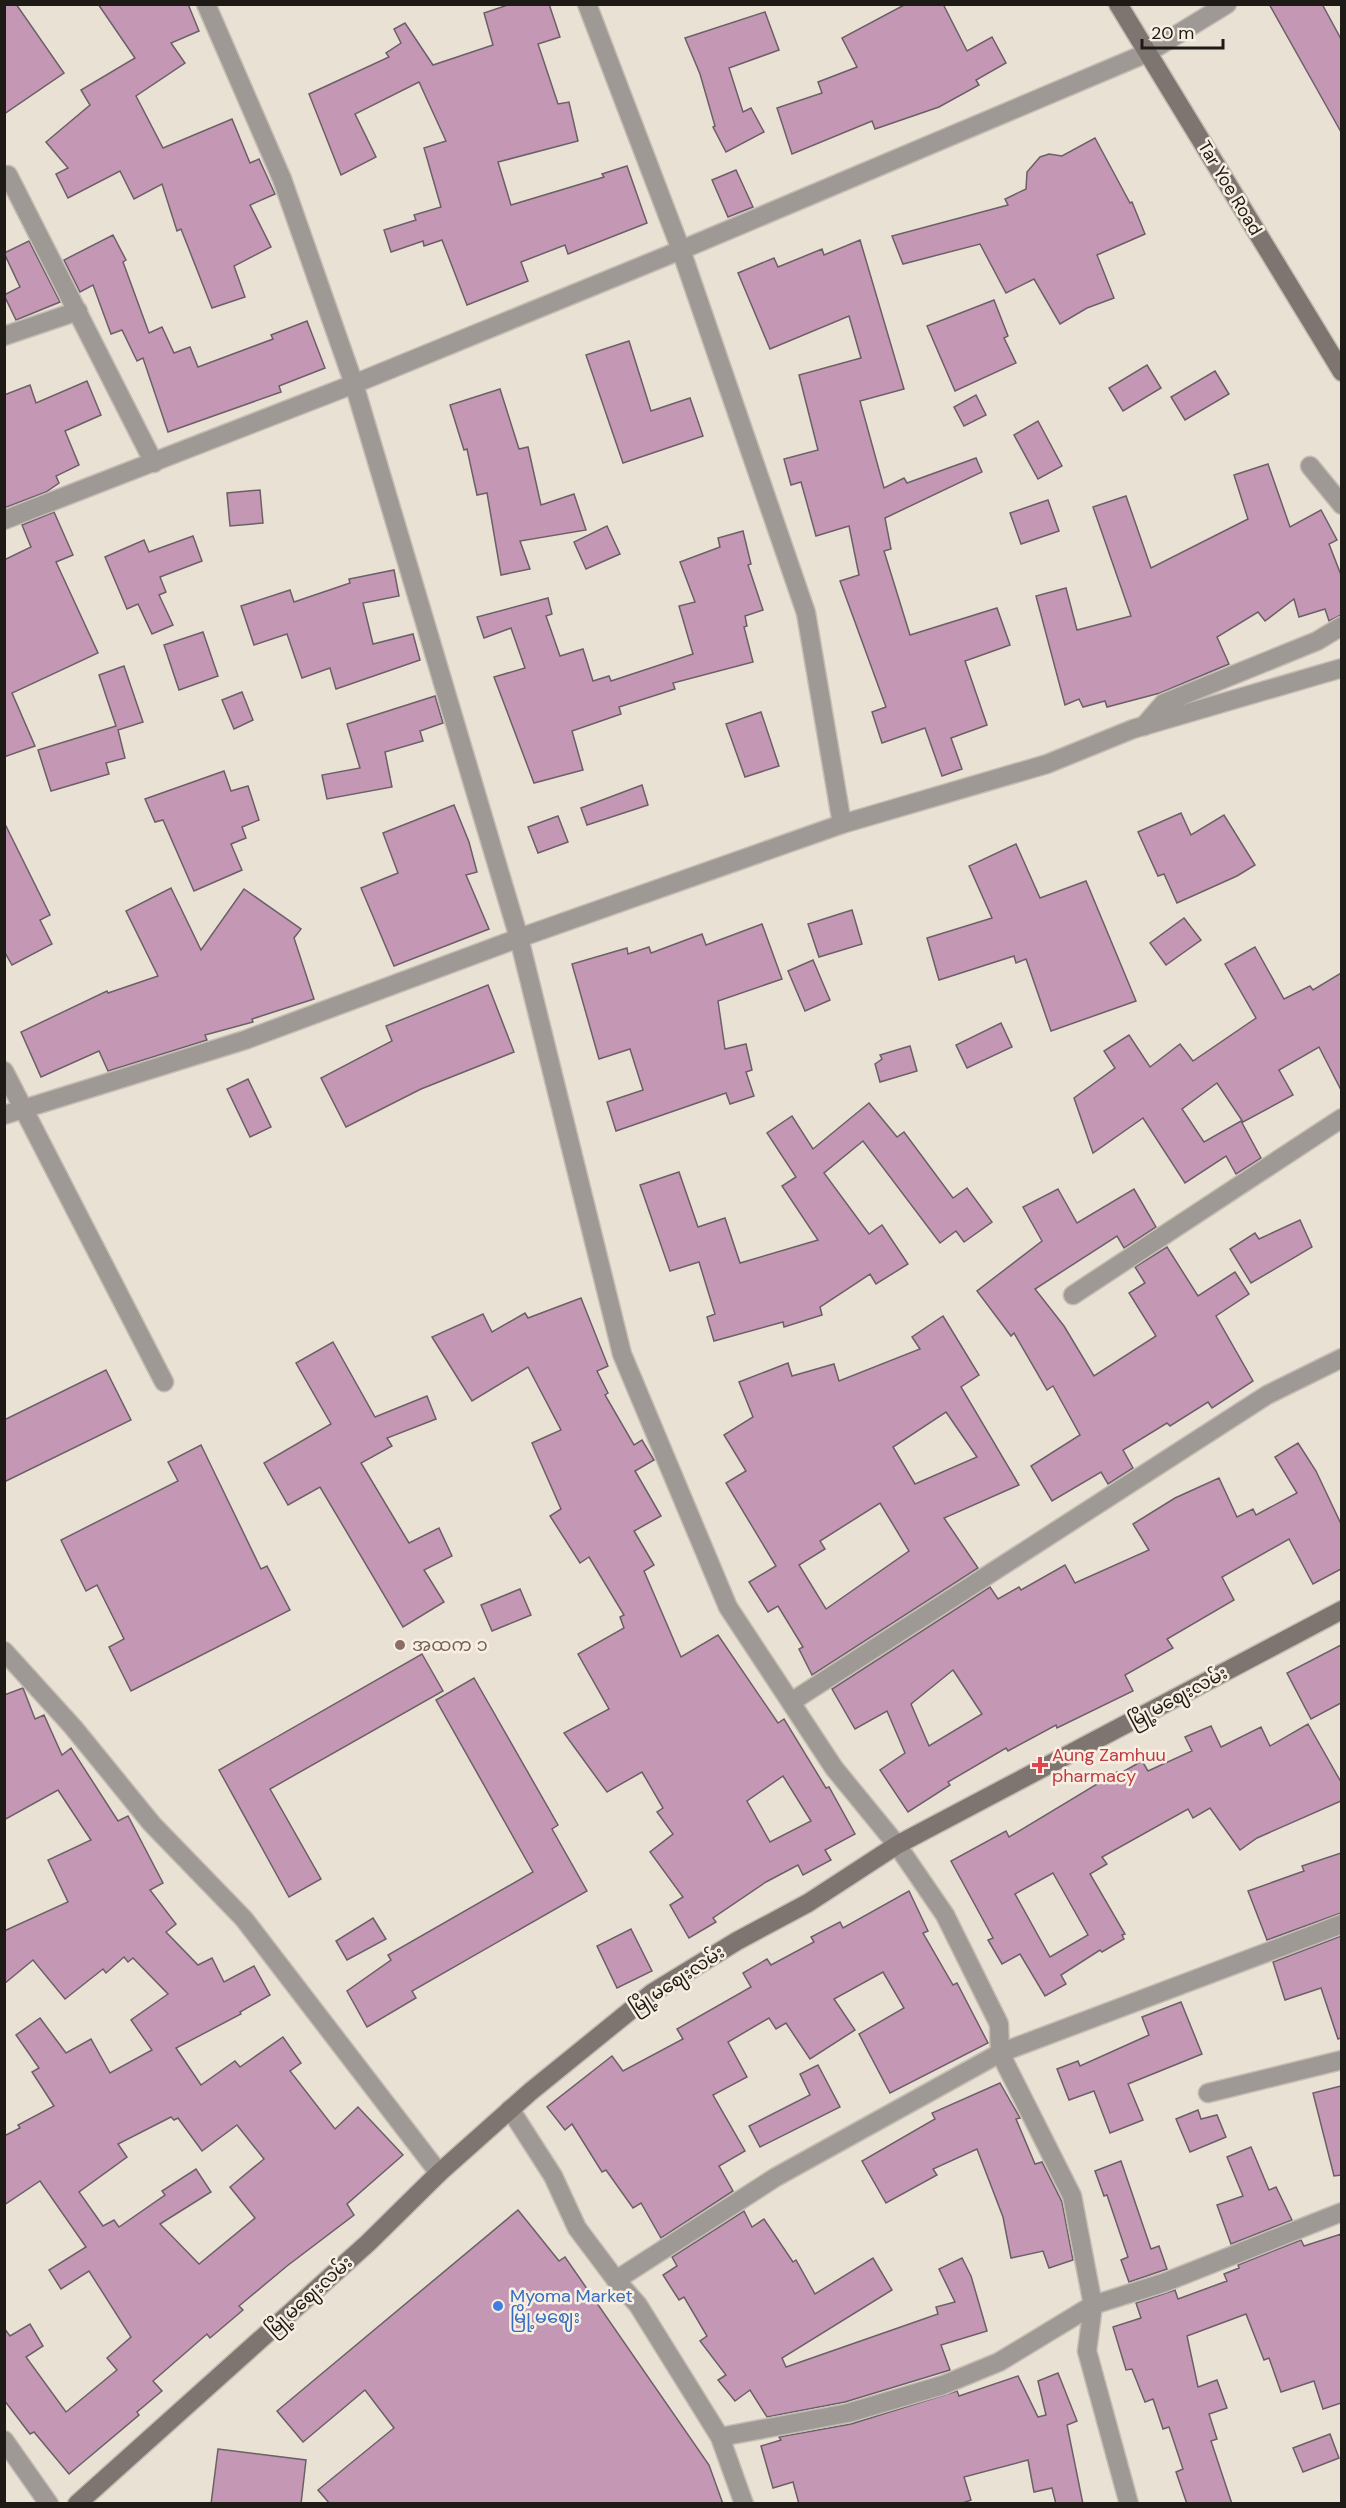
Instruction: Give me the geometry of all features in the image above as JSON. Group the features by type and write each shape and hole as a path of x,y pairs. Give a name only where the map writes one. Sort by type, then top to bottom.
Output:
{"main road":[{"name":"Tar Yoe Road","path":"1118,4 1341,372"},
{"name":"မြို့မဈေးလမ်း","path":"77,2504 368,2243 438,2173 510,2109 652,1993 737,1941 808,1903 897,1845 1341,1610"}],"street":[{"path":"206,4 282,179 354,384 519,938 622,1354 728,1607 834,1768 897,1845 945,1915 999,2024 1000,2053 1072,2196 1093,2304 1087,2351 1129,2504"},
{"path":"587,4 681,250 806,613 842,824"},
{"path":"4,520 354,384 681,250 1147,53 1227,4"},
{"path":"8,175 153,463"},
{"path":"4,336 78,311"},
{"path":"1310,466 1341,505"},
{"path":"1144,726 1164,703 1233,672 1317,641 1341,626"},
{"path":"4,1115 245,1040 519,938 842,824 1047,764 1144,726 1341,668"},
{"path":"4,1071 164,1382"},
{"path":"1073,1295 1341,1118"},
{"path":"791,1702 1267,1395 1341,1358"},
{"path":"4,1651 73,1727 152,1824 244,1919 438,2173"},
{"path":"616,2280 776,2177 1000,2053 1341,1924"},
{"path":"1208,2093 1341,2060"},
{"path":"510,2109 553,2176 577,2228 638,2305 720,2437 744,2504"},
{"path":"720,2437 848,2413 943,2385 999,2362 1093,2304 1163,2283 1341,2212"},
{"path":"4,2440 49,2504"}],"building":[{"path":"4,4 16,4 64,73 4,114"},
{"path":"98,4 188,4 199,31 171,43 185,63 136,96 163,148 232,119 250,163 259,159 275,194 250,205 271,247 234,266 245,297 212,308 181,229 177,231 162,184 134,199 120,171 68,198 56,174 68,168 46,142 90,105 81,90 135,58"},
{"path":"511,4 549,4 560,37 538,44 558,104 569,102 578,141 498,162 511,205 604,177 602,174 627,166 647,223 568,254 565,245 521,262 528,281 467,305 442,240 424,246 423,241 391,252 384,230 416,220 414,215 441,207 424,148 446,141 419,82 355,114 376,157 341,175 309,94 389,57 386,53 401,43 394,29 405,23 433,65 493,45 484,13"},
{"path":"906,4 943,4 967,51 992,37 1006,63 976,80 979,85 939,107 875,129 872,121 792,154 777,108 822,93 818,82 857,67 842,38"},
{"path":"1269,4 1322,4 1341,39 1341,132"},
{"path":"765,12 779,50 729,68 743,112 751,108 764,132 726,152 713,127 715,126 700,74 685,38"},
{"path":"1095,138 1130,203 1132,202 1145,234 1097,255 1114,298 1087,308 1060,324 1034,279 1006,293 980,244 903,264 892,236 1008,205 1005,199 1026,189 1027,172 1040,157 1049,154 1062,156"},
{"path":"736,170 753,207 728,217 712,180"},
{"path":"113,235 126,260 123,262 149,333 162,327 174,353 190,347 198,367 273,339 271,335 307,321 325,368 279,386 281,392 168,432 143,358 137,361 122,330 111,334 93,285 80,292 64,260"},
{"path":"860,240 904,389 860,401 884,488 904,478 907,483 976,458 982,472 885,518 891,549 884,551 910,635 997,608 1010,645 965,661 987,725 951,738 962,769 942,776 925,728 882,743 872,712 886,707 840,581 859,575 849,526 816,536 801,482 791,485 784,459 818,450 799,375 861,358 849,316 770,349 738,273 774,258 778,267 822,249 824,255"},
{"path":"29,241 60,302 16,320 4,295 20,287 4,253"},
{"path":"994,300 1008,336 1004,338 1016,363 955,391 927,326"},
{"path":"629,341 651,411 690,398 703,436 623,463 586,355"},
{"path":"1147,365 1161,388 1123,411 1109,388"},
{"path":"1215,371 1229,394 1185,420 1171,397"},
{"path":"87,381 101,415 65,431 79,465 56,476 59,483 46,492 4,508 4,395 30,385 36,403"},
{"path":"500,389 519,449 528,447 541,505 574,494 586,530 520,541 530,569 501,575 487,493 477,495 467,449 464,450 450,405"},
{"path":"976,395 986,415 964,426 954,407"},
{"path":"1038,421 1062,466 1038,479 1014,435"},
{"path":"1268,464 1290,527 1321,510 1337,540 1329,544 1341,575 1341,615 1329,621 1325,609 1299,617 1294,599 1265,621 1258,612 1217,637 1229,664 1160,693 1107,707 1105,701 1083,707 1079,699 1065,705 1036,596 1066,588 1077,630 1131,616 1093,507 1126,496 1151,568 1248,519 1234,475"},
{"path":"260,490 263,523 230,526 227,493"},
{"path":"1048,500 1059,531 1021,544 1010,513"},
{"path":"54,512 73,555 56,562 98,653 12,693 35,746 4,757 4,560 31,547 22,525"},
{"path":"607,526 620,554 586,569 574,542"},
{"path":"743,531 751,564 748,565 763,610 745,616 747,626 744,627 753,662 673,683 675,689 619,707 621,714 572,731 583,770 534,783 494,677 525,668 511,628 484,638 477,617 548,598 552,614 546,616 560,656 583,649 593,681 609,676 611,681 693,654 679,606 695,602 680,562 720,547 718,538"},
{"path":"193,536 202,561 160,577 166,592 159,595 173,625 152,634 138,604 127,609 105,557 144,540 149,552"},
{"path":"394,570 399,596 363,603 373,644 413,634 420,660 336,689 330,668 302,678 287,634 254,645 241,606 290,590 294,602 350,583 349,579"},
{"path":"203,632 218,676 179,690 164,645"},
{"path":"124,666 143,722 118,730 125,758 106,763 109,774 51,791 38,750 116,726 99,675"},
{"path":"242,692 253,720 234,729 222,700"},
{"path":"435,696 443,723 420,731 423,741 385,752 392,787 327,799 322,775 360,768 347,724"},
{"path":"761,712 779,766 745,777 726,724"},
{"path":"224,771 231,791 248,786 259,820 242,827 246,838 231,844 242,870 194,891 163,820 155,822 145,799"},
{"path":"642,785 648,805 587,825 581,808"},
{"path":"454,805 469,842 477,872 466,875 489,929 394,966 361,888 398,873 383,833"},
{"path":"1181,813 1191,835 1224,815 1255,865 1237,876 1177,903 1164,874 1158,876 1138,832"},
{"path":"558,816 568,842 538,853 528,827"},
{"path":"4,822 50,915 40,920 52,944 12,965 4,951"},
{"path":"1016,844 1040,898 1086,881 1136,1001 1051,1031 1026,959 1016,963 1014,956 939,980 927,938 992,918 969,866"},
{"path":"171,888 201,950 244,889 301,929 294,938 314,999 252,1019 253,1022 205,1035 207,1040 108,1071 99,1051 41,1077 21,1032 107,991 108,993 158,976 126,911"},
{"path":"852,910 862,944 819,957 808,924"},
{"path":"1184,918 1201,940 1166,965 1150,943"},
{"path":"762,924 782,979 718,1001 725,1049 746,1044 752,1070 746,1072 754,1096 730,1104 726,1093 616,1131 607,1102 643,1090 630,1049 599,1059 572,964 627,948 628,954 649,947 651,953 702,934 706,945"},
{"path":"1255,947 1284,999 1310,986 1313,990 1341,973 1341,1090 1319,1047 1279,1070 1293,1095 1243,1122 1217,1083 1182,1109 1204,1142 1241,1121 1261,1158 1236,1174 1226,1156 1185,1183 1143,1118 1093,1153 1074,1098 1115,1068 1104,1051 1129,1035 1150,1067 1180,1044 1193,1061 1256,1018 1225,964"},
{"path":"813,960 830,1000 805,1011 788,971"},
{"path":"488,985 514,1052 421,1089 346,1127 321,1078 392,1041 386,1026"},
{"path":"1001,1023 1012,1047 967,1068 956,1045"},
{"path":"910,1046 917,1071 880,1082 875,1064 882,1059 880,1055"},
{"path":"248,1079 271,1127 250,1137 227,1089"},
{"path":"869,1103 897,1137 904,1132 953,1198 967,1188 992,1222 964,1242 956,1231 940,1243 863,1141 824,1173 869,1234 882,1225 908,1264 876,1284 870,1274 820,1307 822,1315 784,1327 783,1322 714,1341 707,1317 715,1314 699,1262 670,1271 640,1185 679,1172 698,1227 725,1218 740,1263 818,1240 782,1186 796,1177 767,1133 792,1116 813,1149"},
{"path":"1058,1189 1077,1223 1134,1189 1156,1227 1124,1248 1117,1236 1035,1289 1064,1326 1094,1376 1156,1336 1129,1293 1145,1283 1135,1267 1167,1247 1198,1296 1235,1272 1249,1294 1216,1316 1253,1381 1212,1408 1208,1402 1170,1426 1167,1423 1123,1450 1133,1468 1108,1484 1101,1472 1052,1501 1031,1466 1080,1435 1053,1386 1047,1390 1014,1333 1011,1336 977,1291 1042,1241 1023,1207"},
{"path":"1300,1220 1312,1247 1251,1283 1230,1249 1255,1233 1259,1239"},
{"path":"581,1298 608,1366 597,1371 608,1393 605,1395 634,1445 642,1440 654,1460 635,1471 661,1516 634,1531 654,1565 644,1571 681,1657 718,1635 778,1723 784,1719 826,1788 829,1787 855,1834 825,1850 831,1860 803,1875 798,1865 766,1882 713,1918 716,1922 689,1938 670,1905 683,1897 650,1852 673,1834 657,1812 663,1808 642,1772 607,1792 564,1733 609,1709 578,1654 624,1628 620,1617 624,1615 589,1557 580,1563 550,1516 561,1509 532,1443 561,1430 528,1367 472,1401 432,1337 483,1314 492,1332 525,1313 528,1318","holes":["783,1776 811,1821 770,1842 747,1801"]},
{"path":"943,1316 979,1375 961,1387 1019,1485 944,1518 978,1568 812,1675 799,1649 803,1647 778,1606 768,1612 749,1582 776,1566 726,1483 746,1471 724,1435 753,1417 739,1382 788,1363 792,1376 834,1364 839,1381 920,1349 912,1337","holes":["946,1412 977,1457 915,1484 893,1447","880,1503 909,1551 826,1609 799,1565 825,1549 820,1541"]},
{"path":"333,1342 375,1417 427,1396 436,1419 387,1438 392,1446 361,1463 409,1543 439,1528 452,1556 424,1570 444,1602 403,1627 320,1487 288,1505 264,1463 331,1424 296,1363"},
{"path":"106,1370 131,1420 4,1482 4,1420"},
{"path":"1298,1443 1316,1471 1341,1524 1341,1569 1313,1584 1289,1539 1222,1577 1234,1600 1167,1639 1173,1648 1125,1675 1133,1691 1057,1728 1056,1725 1008,1751 1006,1748 948,1782 950,1785 908,1812 880,1770 905,1753 887,1711 855,1729 832,1689 990,1587 998,1599 1019,1587 1021,1590 1065,1565 1075,1583 1149,1550 1133,1524 1175,1498 1219,1478 1237,1517 1253,1509 1256,1515 1297,1493 1275,1457","holes":["953,1670 982,1714 929,1746 911,1704"]},
{"path":"201,1445 261,1569 267,1566 290,1610 131,1691 109,1647 124,1639 97,1585 86,1591 61,1540 178,1481 168,1462"},
{"path":"520,1589 531,1615 492,1631 481,1605"},
{"path":"1341,1645 1341,1703 1311,1719 1287,1673"},
{"path":"422,1654 443,1691 270,1789 321,1879 289,1897 219,1770"},
{"path":"474,1678 558,1825 552,1829 587,1891 412,1991 416,1998 367,2027 347,1991 391,1960 388,1955 533,1872 436,1700"},
{"path":"23,1688 35,1719 44,1715 62,1755 71,1748 118,1821 128,1816 163,1883 150,1890 176,1924 166,1932 198,1965 212,1958 224,1982 254,1966 270,1995 240,2012 241,2014 176,2048 201,2085 235,2061 240,2067 283,2037 301,2063 290,2071 335,2129 358,2107 403,2155 347,2204 354,2215 287,2266 239,2306 243,2310 210,2338 207,2334 153,2381 162,2391 137,2412 139,2415 69,2474 34,2432 30,2434 4,2400 4,2328 10,2336 30,2324 43,2346 26,2357 66,2412 117,2370 107,2358 131,2337 89,2271 61,2289 49,2270 86,2247 40,2181 4,2205 4,2136 20,2128 18,2125 54,2106 32,2072 39,2068 16,2035 40,2018 66,2053 91,2039 110,2073 152,2050 131,2020 168,1994 133,1958 128,1962 124,1957 106,1973 103,1969 65,1999 33,1960 4,1984 4,1931 68,1902 48,1860 91,1840 58,1790 4,1820 4,1695","holes":["171,2117 174,2120 178,2118 202,2151 237,2125 264,2159 230,2187 255,2218 199,2264 160,2224 211,2192 196,2169 162,2191 165,2195 119,2227 114,2220 103,2226 79,2192 127,2157 118,2144"]},
{"path":"1308,1724 1341,1782 1341,1801 1257,1838 1240,1850 1210,1808 1193,1818 1188,1809 1102,1857 1107,1864 1090,1874 1125,1934 1122,1935 1124,1939 1102,1952 1100,1950 1061,1975 1066,1984 1045,1996 1020,1954 1002,1964 988,1940 993,1938 951,1861 1006,1831 1009,1837 1117,1772 1119,1774 1142,1761 1148,1771 1192,1751 1185,1737 1211,1726 1221,1747 1261,1727 1270,1746","holes":["1053,1873 1088,1935 1050,1957 1015,1894"]},
{"path":"1341,1853 1341,1913 1267,1940 1248,1891 1304,1871 1302,1866"},
{"path":"909,1891 928,1931 923,1933 953,1985 957,1983 988,2043 890,2093 859,2034 904,2008 883,1972 834,1999 855,2030 810,2059 786,2023 776,2029 769,2018 728,2042 747,2077 713,2095 745,2151 719,2166 733,2191 661,2238 641,2203 633,2208 606,2170 602,2172 572,2124 565,2130 547,2107 612,2056 623,2071 683,2039 677,2029 751,1987 743,1973 767,1959 771,1965 814,1942 811,1937 840,1922 843,1928"},
{"path":"373,1918 386,1939 347,1960 336,1941"},
{"path":"631,1929 652,1971 617,1988 597,1946"},
{"path":"1341,1936 1341,2038 1338,2039 1321,1988 1285,2000 1273,1962"},
{"path":"1181,2002 1202,2054 1128,2084 1143,2120 1110,2133 1094,2091 1069,2100 1057,2069 1078,2061 1080,2066 1149,2035 1142,2017"},
{"path":"818,2065 840,2107 760,2147 749,2126 810,2095 800,2074"},
{"path":"1000,2083 1020,2118 1016,2119 1035,2164 1042,2162 1062,2202 1073,2260 1049,2268 1043,2251 1011,2258 1003,2217 977,2149 933,2169 937,2175 886,2203 862,2161 935,2119 932,2113"},
{"path":"1341,2086 1341,2175 1334,2176 1313,2093"},
{"path":"1198,2110 1201,2119 1217,2115 1226,2137 1190,2152 1176,2119"},
{"path":"1251,2147 1269,2190 1276,2187 1292,2220 1231,2244 1217,2205 1243,2196 1227,2157"},
{"path":"1121,2161 1151,2249 1159,2246 1167,2269 1129,2282 1121,2260 1128,2257 1107,2195 1104,2196 1095,2171"},
{"name":"Myoma Market မြို့မဈေး","path":"518,2210 559,2261 565,2257 709,2465 723,2504 330,2504 318,2490 394,2428 365,2390 303,2442 277,2411"},
{"path":"744,2211 752,2227 764,2219 793,2262 796,2260 815,2294 873,2258 892,2290 782,2358 786,2367 938,2314 936,2307 955,2302 939,2269 962,2258 971,2276 987,2331 941,2345 950,2370 845,2402 767,2417 750,2390 735,2401 718,2380 726,2375 700,2341 707,2336 684,2297 679,2300 663,2275 677,2266 672,2257"},
{"path":"1341,2234 1341,2403 1323,2409 1314,2381 1281,2392 1269,2358 1264,2360 1246,2314 1187,2336 1198,2387 1217,2380 1227,2408 1209,2414 1217,2439 1211,2441 1232,2504 1187,2504 1176,2472 1183,2469 1169,2427 1163,2429 1153,2399 1145,2402 1132,2369 1126,2370 1113,2327 1141,2318 1136,2303 1175,2290 1178,2299 1227,2281 1224,2274 1239,2268 1238,2265 1301,2240 1304,2246"},
{"path":"1058,2373 1077,2421 1067,2425 1083,2504 1056,2504 1052,2488 1034,2492 1028,2460 964,2477 971,2500 960,2504 799,2504 793,2482 773,2488 761,2446 781,2440 779,2437 851,2424 957,2391 959,2396 1018,2376 1038,2417 1046,2415 1038,2381"},
{"path":"1330,2434 1339,2458 1303,2472 1293,2448"},
{"path":"218,2449 306,2460 301,2504 211,2504"}],"place":[{"name":"အထက ၁","path":"400,1645"},
{"name":"Aung Zamhuu pharmacy","path":"1040,1765"},
{"name":"Myoma Market မြို့မဈေး","path":"498,2306"}]}
